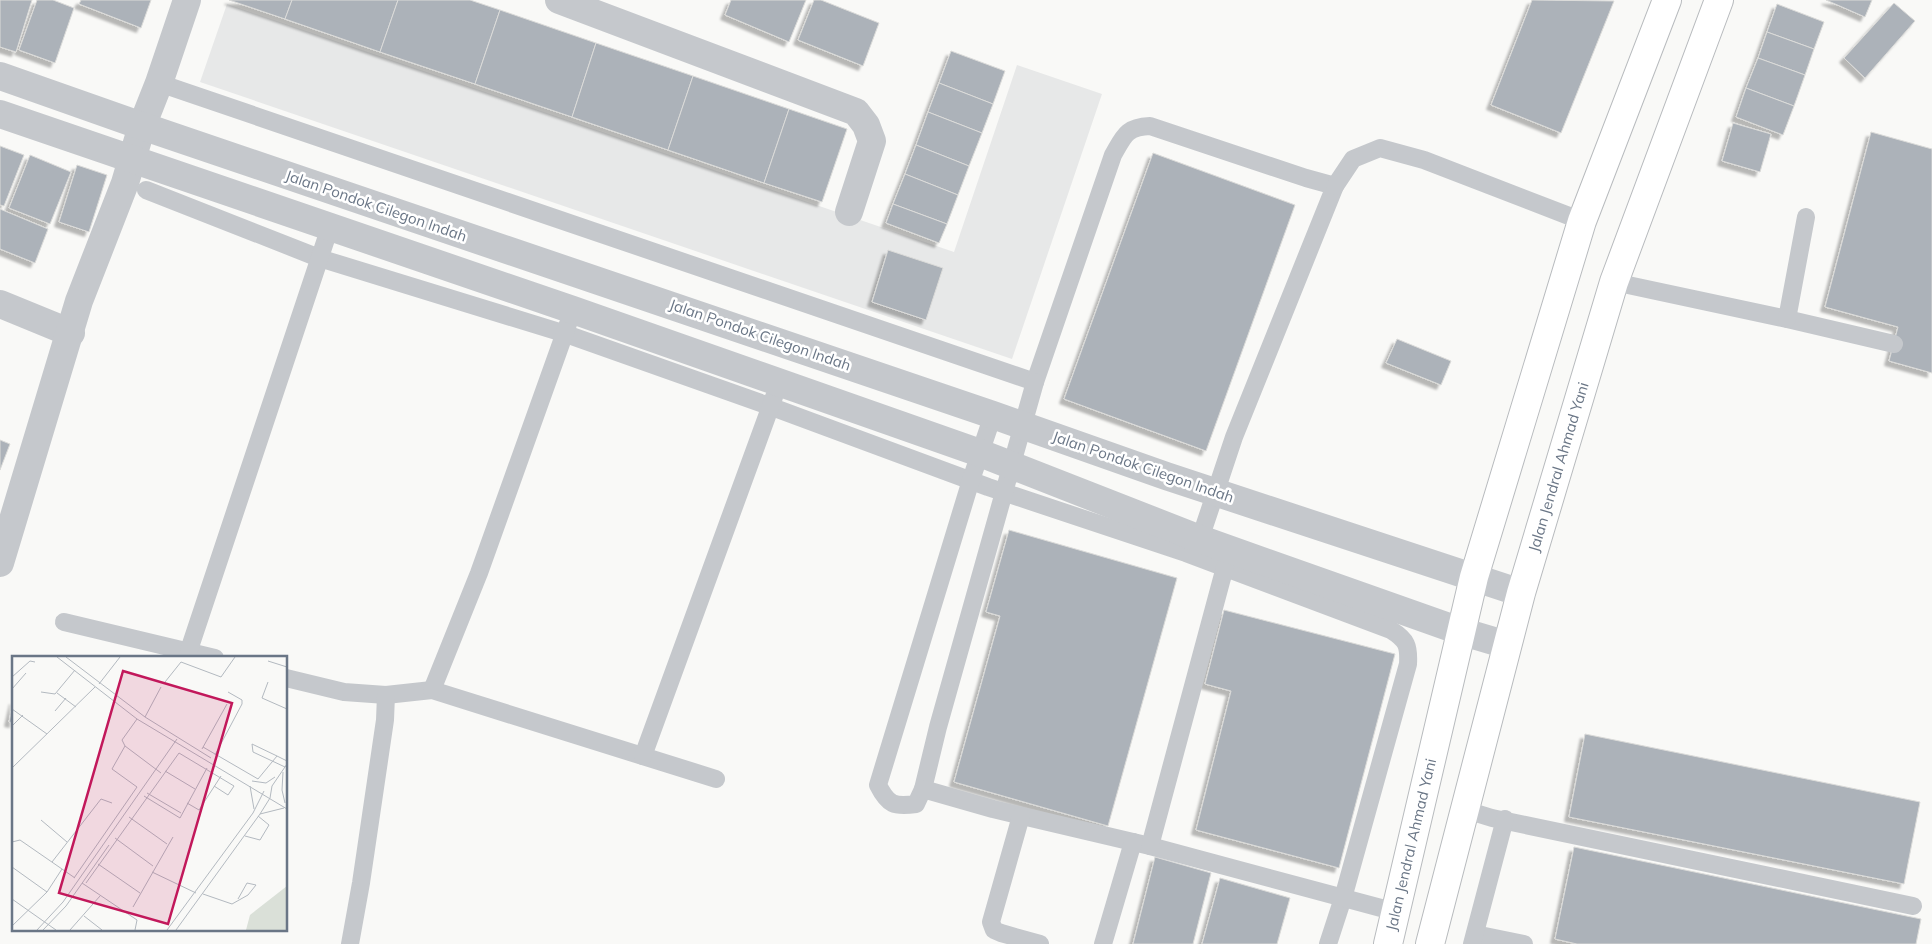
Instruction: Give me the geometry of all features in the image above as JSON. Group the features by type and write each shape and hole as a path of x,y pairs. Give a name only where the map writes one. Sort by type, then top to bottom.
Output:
{"highway":[{"name":"Jalan Jendral Ahmad Yani","path":"1388,944 1474,577 1582,221 1667,0"},
{"name":"Jalan Jendral Ahmad Yani","path":"1430,944 1521,592 1614,282 1719,0"}],"street":[{"path":"0,563 71,333 79,301 125,183 142,126 159,83 187,0"},
{"path":"558,0 856,112 866,125 872,141 849,212"},
{"name":"Jalan Pondok Cilegon Indah","path":"0,76 1216,492 1521,592"},
{"path":"0,114 330,227 570,322 775,394 980,453 1200,539 1460,631 1507,645"},
{"path":"570,322 584,276"},
{"path":"0,304 71,333"}],"lane":[{"path":"159,83 1035,382"},
{"path":"993,415 971,480 878,785 885,799 895,805 916,804 923,789 938,727 1035,382 1113,155 1125,134 1137,126 1150,126 1335,186"},
{"path":"1200,539 1234,437 1335,186 1353,159 1380,148 1424,160 1582,221"},
{"path":"146,190 319,258 570,322 479,573 432,690"},
{"path":"1786,319 1806,216"},
{"path":"189,650 330,227"},
{"path":"1614,282 1894,344"},
{"path":"643,756 775,394 971,480 1224,567 1391,630 1401,636 1409,648 1408,664 1343,898 1328,944"},
{"path":"1103,944 1141,844 1224,567"},
{"path":"64,622 209,656"},
{"path":"288,678 344,692 386,695 432,690 716,779"},
{"path":"350,944 385,720 386,695"},
{"path":"923,789 1021,816 1141,844 1396,912"},
{"path":"1466,810 1912,906"},
{"path":"1021,816 991,922 994,930 1040,944"},
{"path":"1505,819 1473,939 1524,944"}],"shaded area":[{"path":"227,4 954,252 1017,65 1102,94 1012,359 200,82"}],"building":[{"path":"0,0 32,0 16,52 0,47"},
{"path":"37,0 53,0 74,8 55,63 19,50"},
{"path":"81,0 151,0 141,28 79,4"},
{"path":"229,0 292,0 285,19"},
{"path":"292,0 398,0 380,52 285,19"},
{"path":"398,0 470,0 500,10 475,84 380,52"},
{"path":"731,0 806,0 789,42 725,15"},
{"path":"814,0 821,0 879,23 863,66 798,40"},
{"path":"1532,0 1614,1 1561,133 1491,105"},
{"path":"1826,0 1872,0 1865,17"},
{"path":"1894,3 1915,21 1865,78 1844,58"},
{"path":"1777,4 1824,22 1814,49 1767,32"},
{"path":"500,10 596,43 572,117 475,84"},
{"path":"1767,32 1814,49 1805,75 1758,58"},
{"path":"596,43 693,76 668,150 572,117"},
{"path":"951,51 1005,71 993,104 939,83"},
{"path":"1758,58 1805,75 1794,106 1746,88"},
{"path":"693,76 789,109 764,183 668,150"},
{"path":"939,83 993,104 982,133 928,112"},
{"path":"1746,88 1794,106 1783,135 1736,117"},
{"path":"789,109 847,129 822,202 764,183"},
{"path":"928,112 982,133 969,166 916,145"},
{"path":"1733,123 1771,134 1760,172 1722,161"},
{"path":"1871,132 1932,149 1932,373 1889,361 1898,327 1825,307"},
{"path":"916,145 969,166 958,195 905,174"},
{"path":"0,146 24,155 4,206 0,205"},
{"path":"1153,153 1295,205 1206,451 1064,399"},
{"path":"30,155 71,172 50,224 9,208"},
{"path":"77,165 107,175 89,232 59,222"},
{"path":"905,174 958,195 947,224 893,204"},
{"path":"893,204 947,224 939,243 886,223"},
{"path":"0,209 48,229 35,263 0,249"},
{"path":"888,250 943,268 926,320 872,302"},
{"path":"1397,339 1451,361 1441,385 1386,363"},
{"path":"0,440 10,444 0,470"},
{"path":"1009,530 1177,578 1108,826 954,782 1000,616 986,612"},
{"path":"1224,610 1395,654 1339,868 1196,830 1231,691 1205,684"},
{"path":"12,709 12,723 9,722"},
{"path":"1585,734 1920,802 1904,884 1569,817"},
{"path":"1574,847 1921,919 1916,944 1577,944 1555,939"},
{"path":"1155,857 1211,873 1193,944 1133,944"},
{"path":"1220,878 1290,898 1277,944 1202,944"}]}
